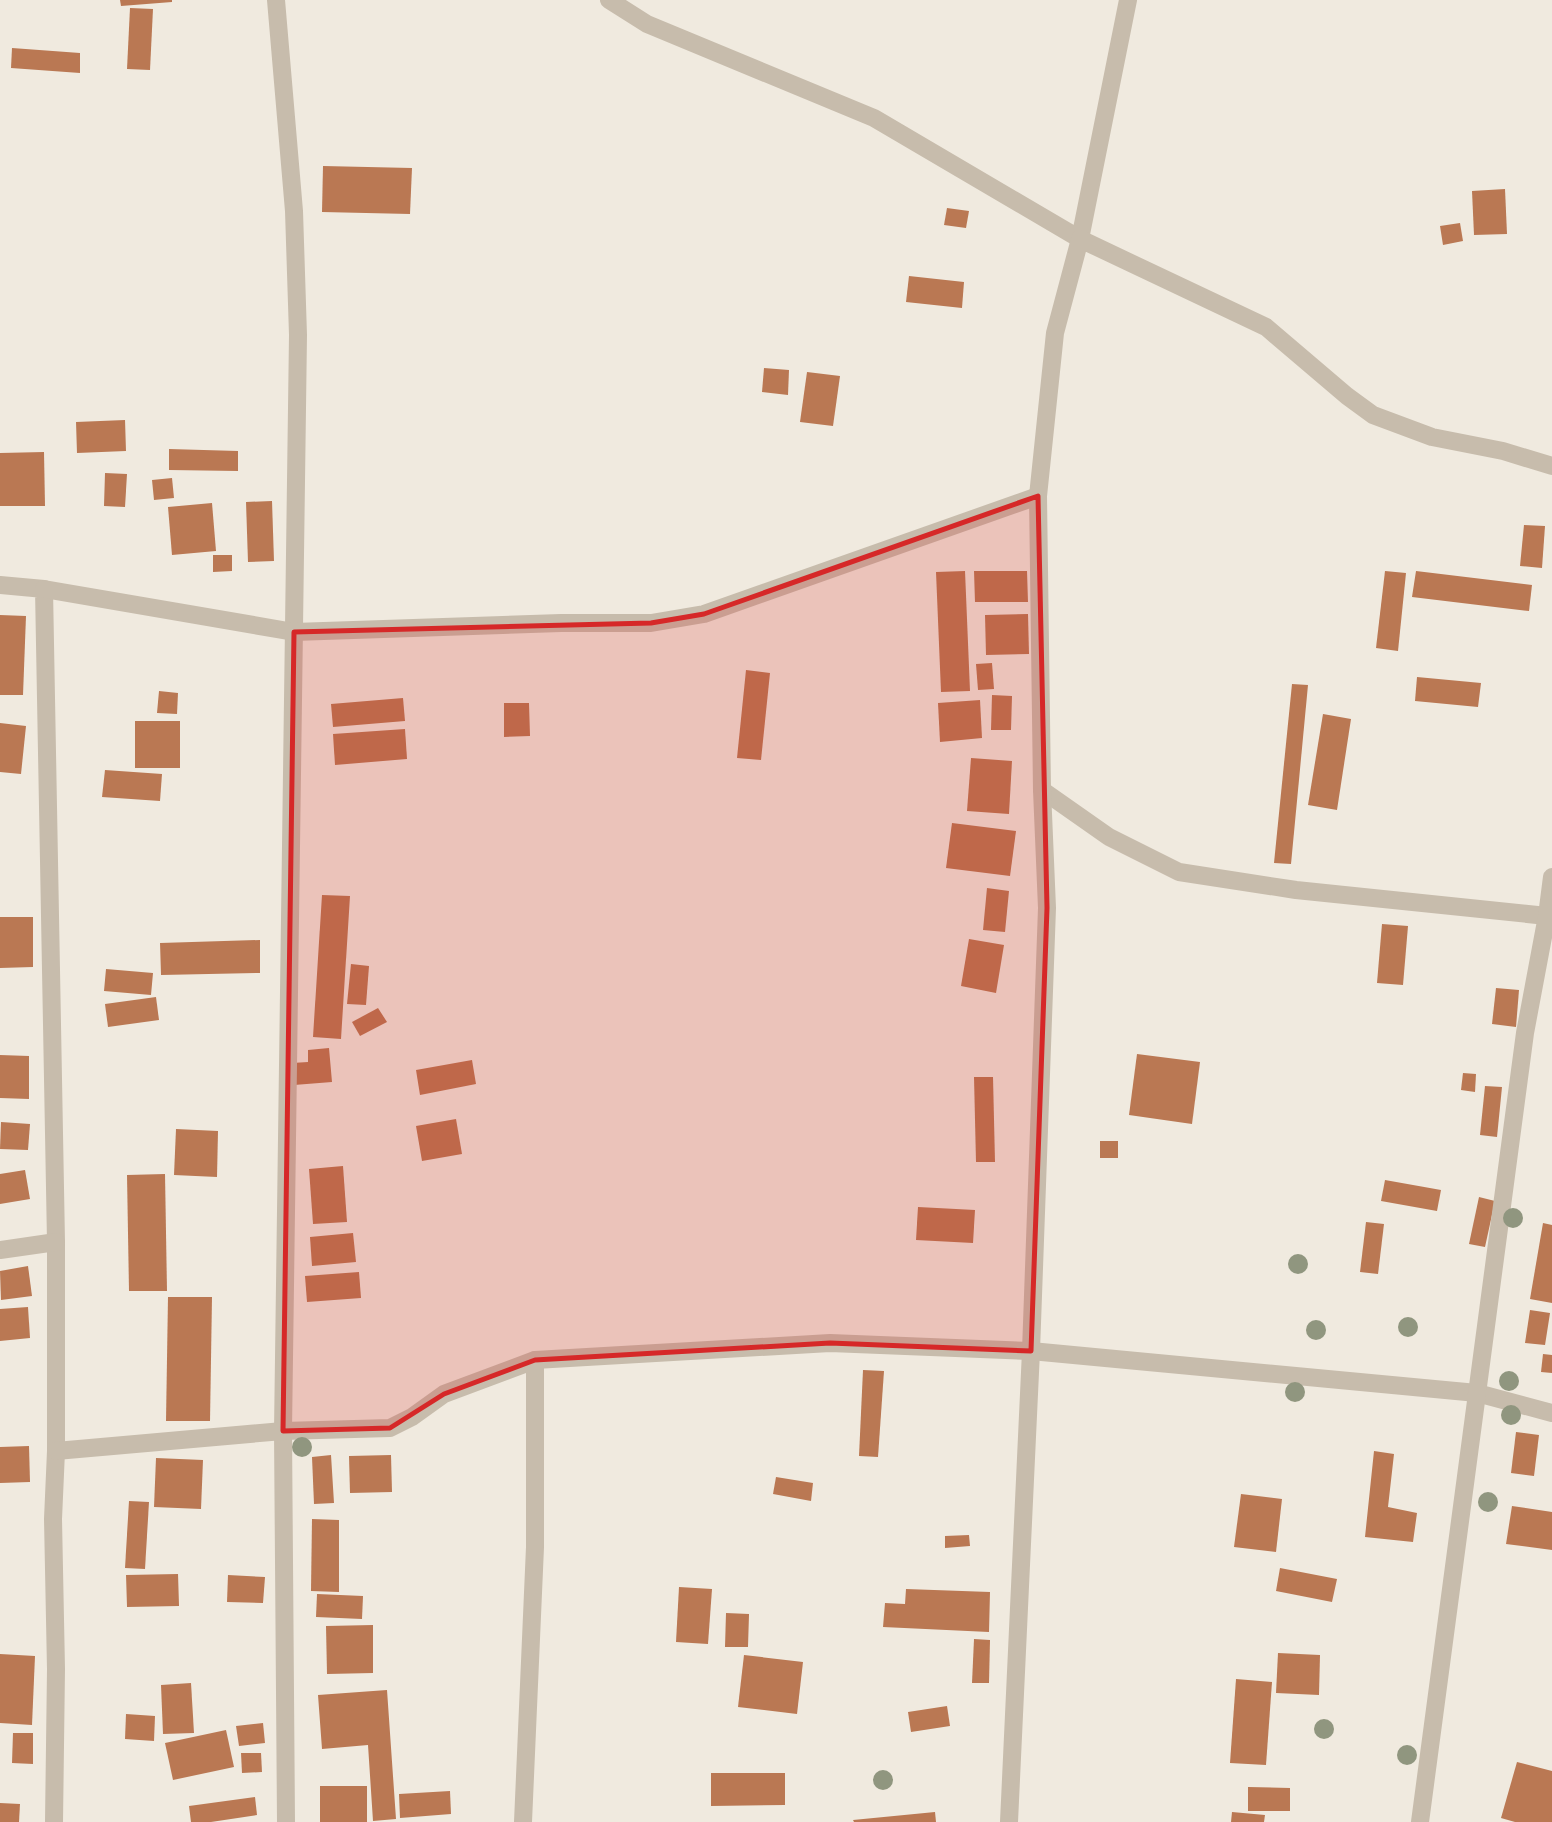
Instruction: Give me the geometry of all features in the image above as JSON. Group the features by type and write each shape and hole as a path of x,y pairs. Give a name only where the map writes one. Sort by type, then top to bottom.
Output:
{"street":[{"path":"276,0 294,211 298,335 283,1432 285,1822"},
{"path":"609,0 647,23 873,118 1080,239 1266,327 1373,415 1432,437 1503,451 1552,466"},
{"path":"1009,1822 1031,1351 1047,908 1042,790 1038,496 1055,333 1080,239 1128,0"},
{"path":"0,585 44,589 294,632 561,623 651,623 704,614 1038,496"},
{"path":"44,589 56,1242 54,1822"},
{"path":"1042,790 1109,837 1179,873 1296,890 1547,916"},
{"path":"1420,1822 1525,1033 1552,877"},
{"path":"0,1250 56,1242"},
{"path":"56,1451 283,1432 390,1428 412,1417 444,1394 535,1360 830,1343 1031,1351 1477,1393 1552,1413"},
{"path":"523,1822 535,1547 535,1360"}],"highlighted area":[{"path":"1038,496 1047,908 1031,1351 830,1343 535,1360 444,1394 390,1428 283,1431 294,632 651,623 704,614"}],"building":[{"path":"120,0 172,0 172,2 121,6"},
{"path":"130,8 153,9 150,70 127,69"},
{"path":"12,48 80,53 80,73 11,68"},
{"path":"323,166 412,168 410,214 322,212"},
{"path":"1505,189 1507,234 1474,235 1472,191"},
{"path":"947,208 969,211 966,228 944,225"},
{"path":"1460,223 1463,241 1443,245 1440,226"},
{"path":"909,276 964,282 962,308 906,302"},
{"path":"764,368 789,370 788,395 762,392"},
{"path":"807,372 840,376 833,426 800,422"},
{"path":"125,420 126,451 77,453 76,422"},
{"path":"169,449 238,451 238,471 169,470"},
{"path":"44,452 45,506 0,506 0,453"},
{"path":"105,473 127,474 125,507 104,506"},
{"path":"172,478 174,498 154,500 152,480"},
{"path":"272,501 274,561 248,562 246,502"},
{"path":"212,503 216,551 172,555 168,507"},
{"path":"1524,525 1545,526 1542,568 1520,566"},
{"path":"213,555 232,555 232,571 213,572"},
{"path":"965,571 970,691 941,692 936,572"},
{"path":"974,571 1027,571 1028,602 975,602"},
{"path":"1385,571 1406,573 1398,651 1376,648"},
{"path":"1416,571 1532,585 1529,611 1412,597"},
{"path":"1028,614 1029,654 986,655 985,615"},
{"path":"0,615 26,616 23,695 0,695"},
{"path":"992,663 994,689 978,690 976,664"},
{"path":"746,670 770,673 761,760 737,758"},
{"path":"1417,677 1481,683 1478,707 1415,701"},
{"path":"1292,684 1308,685 1291,864 1274,863"},
{"path":"159,691 178,693 177,714 157,713"},
{"path":"992,695 1012,696 1011,730 991,730"},
{"path":"403,698 405,721 333,727 331,704"},
{"path":"980,700 982,738 940,742 938,703"},
{"path":"504,703 529,703 530,736 504,737"},
{"path":"1323,714 1351,719 1337,810 1308,805"},
{"path":"135,721 180,721 180,768 135,768"},
{"path":"0,723 26,726 21,774 0,772"},
{"path":"405,729 407,759 335,765 333,734"},
{"path":"971,758 1012,761 1009,814 967,811"},
{"path":"105,770 162,774 160,801 102,797"},
{"path":"952,823 1016,831 1010,876 946,868"},
{"path":"987,888 1009,891 1005,932 983,930"},
{"path":"322,895 350,896 341,1039 313,1037"},
{"path":"0,917 33,917 33,967 0,968"},
{"path":"1382,924 1408,926 1403,985 1377,983"},
{"path":"969,939 1004,945 996,993 961,986"},
{"path":"260,940 260,973 161,975 160,943"},
{"path":"351,964 369,966 366,1005 347,1004"},
{"path":"106,969 153,973 151,995 104,991"},
{"path":"1496,988 1519,990 1516,1027 1492,1024"},
{"path":"156,997 159,1020 108,1027 105,1004"},
{"path":"378,1008 387,1022 360,1036 352,1022"},
{"path":"329,1048 332,1082 294,1085 292,1063 308,1062 308,1050"},
{"path":"1137,1054 1200,1062 1192,1124 1129,1115"},
{"path":"0,1055 29,1056 29,1099 0,1098"},
{"path":"472,1060 476,1084 420,1095 416,1070"},
{"path":"1463,1073 1476,1074 1475,1092 1461,1090"},
{"path":"974,1077 993,1077 995,1162 976,1162"},
{"path":"1485,1086 1502,1087 1497,1137 1480,1135"},
{"path":"456,1119 462,1154 422,1161 416,1126"},
{"path":"1,1122 30,1124 28,1150 0,1149"},
{"path":"176,1129 218,1131 217,1177 174,1175"},
{"path":"1100,1141 1118,1141 1118,1158 1100,1158"},
{"path":"343,1166 347,1222 313,1224 309,1169"},
{"path":"25,1170 30,1199 0,1204 0,1174"},
{"path":"165,1174 167,1291 129,1291 127,1175"},
{"path":"1385,1180 1441,1190 1437,1211 1381,1201"},
{"path":"1479,1197 1495,1201 1485,1247 1469,1244"},
{"path":"918,1207 975,1210 973,1243 916,1240"},
{"path":"1366,1222 1384,1224 1378,1274 1360,1272"},
{"path":"1543,1223 1552,1225 1552,1303 1530,1299"},
{"path":"353,1233 356,1262 312,1266 310,1237"},
{"path":"28,1266 32,1296 1,1300 0,1271"},
{"path":"359,1272 361,1298 307,1302 305,1276"},
{"path":"168,1297 212,1297 210,1421 166,1421"},
{"path":"28,1307 30,1338 0,1341 0,1309"},
{"path":"1530,1310 1550,1313 1545,1345 1525,1343"},
{"path":"1543,1354 1552,1355 1552,1373 1541,1372"},
{"path":"863,1370 884,1371 878,1457 859,1456"},
{"path":"1516,1432 1539,1435 1534,1476 1511,1473"},
{"path":"29,1446 30,1482 0,1483 0,1447"},
{"path":"1374,1451 1394,1454 1388,1507 1417,1513 1413,1542 1365,1537"},
{"path":"331,1455 334,1503 314,1504 312,1457"},
{"path":"391,1455 392,1492 350,1493 349,1456"},
{"path":"156,1458 203,1460 201,1509 154,1507"},
{"path":"776,1477 813,1483 811,1501 773,1494"},
{"path":"1241,1494 1282,1499 1276,1552 1234,1547"},
{"path":"129,1501 149,1502 145,1569 125,1568"},
{"path":"1512,1506 1552,1512 1552,1550 1506,1544"},
{"path":"312,1519 339,1520 339,1592 311,1591"},
{"path":"969,1535 970,1546 945,1548 945,1536"},
{"path":"1280,1568 1337,1579 1332,1602 1276,1591"},
{"path":"178,1574 179,1606 127,1607 126,1575"},
{"path":"228,1575 265,1577 263,1603 227,1602"},
{"path":"679,1587 712,1589 708,1644 676,1642"},
{"path":"906,1589 990,1592 989,1632 883,1627 885,1603 905,1604"},
{"path":"317,1594 363,1596 362,1619 316,1617"},
{"path":"726,1613 749,1614 748,1647 725,1647"},
{"path":"373,1625 373,1673 327,1674 326,1626"},
{"path":"974,1639 990,1640 989,1683 972,1683"},
{"path":"1278,1653 1320,1655 1319,1695 1276,1693"},
{"path":"0,1654 35,1656 32,1725 0,1723"},
{"path":"744,1655 803,1662 797,1714 738,1707"},
{"path":"1236,1679 1272,1682 1266,1765 1230,1763"},
{"path":"191,1683 194,1733 163,1734 161,1685"},
{"path":"387,1690 396,1819 373,1821 368,1745 322,1749 318,1695"},
{"path":"947,1706 950,1726 911,1732 908,1712"},
{"path":"126,1714 155,1716 154,1741 125,1739"},
{"path":"263,1723 265,1743 239,1746 236,1726"},
{"path":"226,1730 234,1767 173,1780 165,1743"},
{"path":"13,1733 33,1733 33,1764 12,1763"},
{"path":"241,1753 261,1753 262,1772 242,1773"},
{"path":"1517,1762 1552,1771 1552,1822 1515,1822 1501,1818"},
{"path":"711,1773 785,1773 785,1805 711,1806"},
{"path":"320,1786 367,1786 367,1822 320,1822"},
{"path":"1248,1787 1290,1788 1290,1811 1248,1811"},
{"path":"450,1791 451,1814 400,1818 399,1794"},
{"path":"255,1797 257,1815 211,1822 191,1822 189,1806"},
{"path":"0,1803 20,1804 19,1822 0,1822"},
{"path":"935,1812 936,1822 853,1820"},
{"path":"1232,1812 1265,1815 1264,1822 1231,1822"}]}
